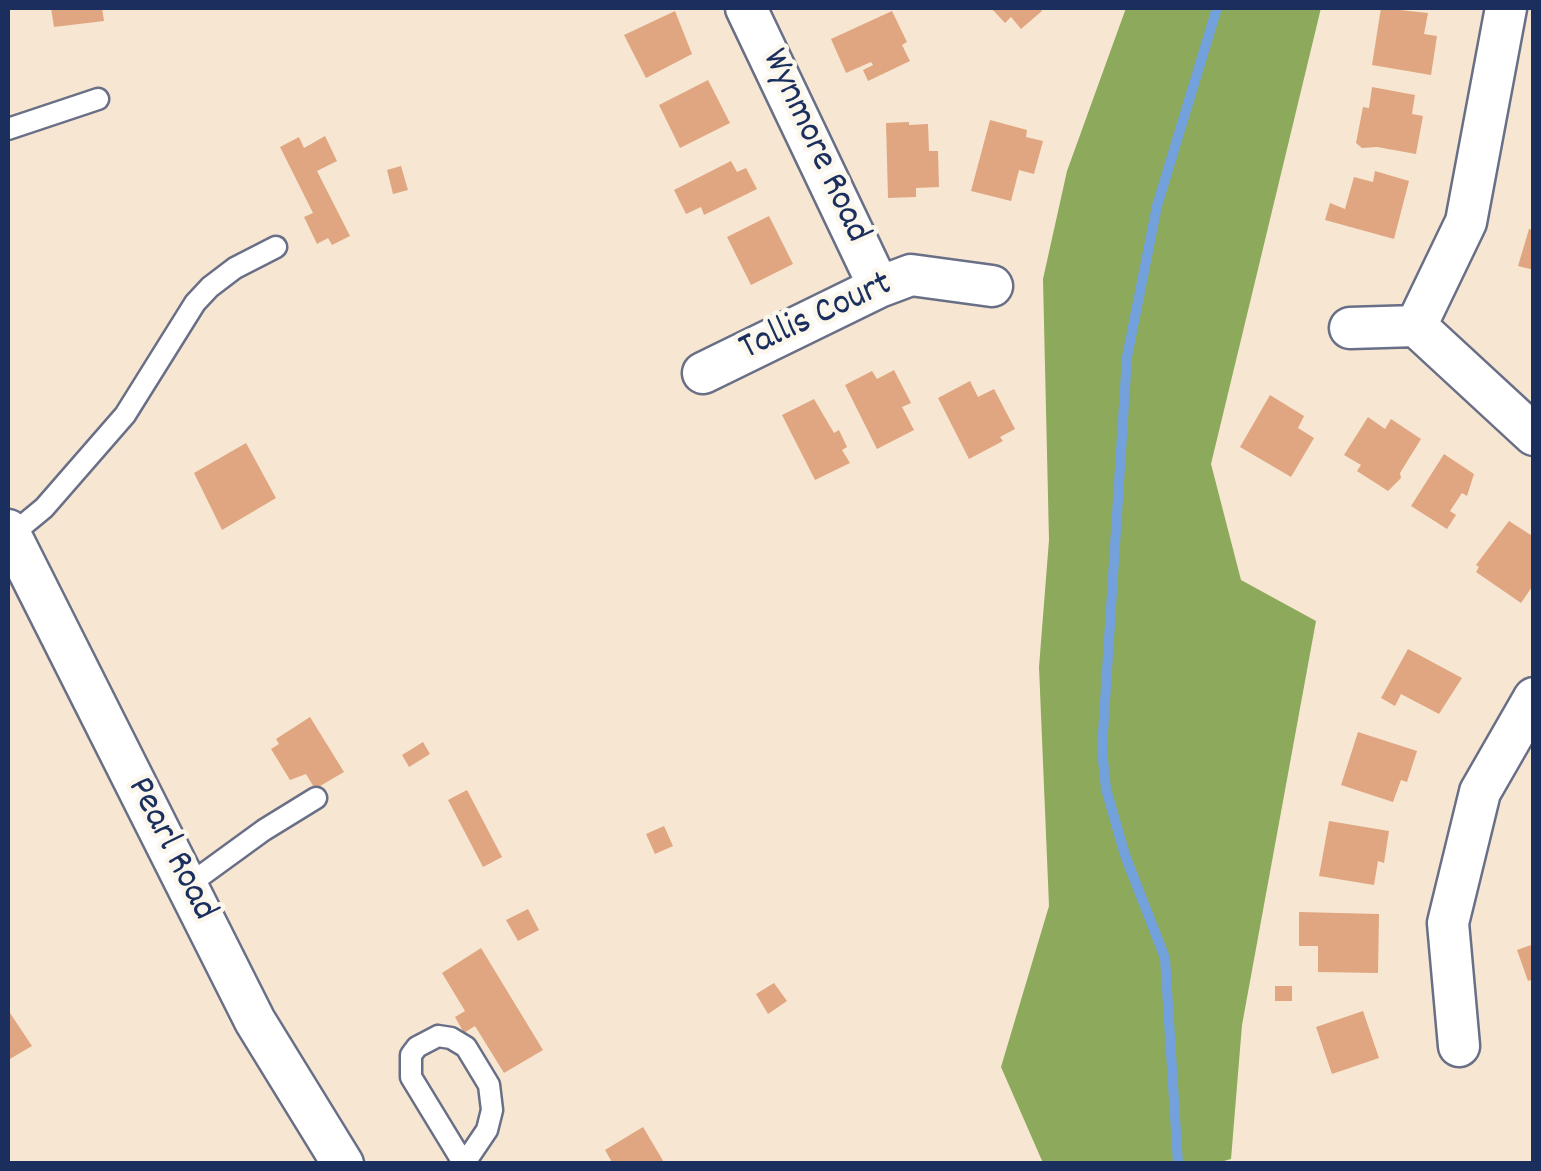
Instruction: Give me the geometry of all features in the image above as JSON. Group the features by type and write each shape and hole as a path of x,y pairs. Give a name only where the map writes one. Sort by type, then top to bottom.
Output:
{"street":[{"path":"1416,326 1466,222 1506,8"},
{"name":"Wynmore Road","path":"759,11 879,287"},
{"name":"Tallis Court","path":"703,373 911,275 992,286"},
{"path":"1350,328 1416,326 1534,435"},
{"name":"Pearl Road","path":"9,533 255,1021 343,1164"},
{"path":"1459,1046 1448,923 1480,792 1534,698"}],"lane":[{"path":"8,129 98,99"},
{"path":"9,533 44,508 126,415 195,302 235,268 276,248"},
{"path":"187,886 316,798"},
{"path":"438,1036 466,1048 489,1085 492,1110 488,1130 464,1163 411,1078 411,1055 427,1040 438,1036"}],"green space":[{"path":"1126,8 1321,8 1211,464 1241,580 1316,621 1242,1025 1231,1159 1217,1163 1043,1163 1001,1067 1049,906 1039,667 1049,540 1043,279 1067,171"}],"building":[{"path":"51,8 102,8 104,21 54,27"},
{"path":"991,8 1042,11 1021,29 1011,17 1005,23"},
{"path":"1381,8 1428,13 1424,34 1437,36 1431,75 1372,65"},
{"path":"675,11 692,54 646,78 624,35"},
{"path":"892,11 907,42 902,45 910,61 868,81 863,70 873,65 871,62 846,73 831,39"},
{"path":"708,80 730,123 680,148 659,105"},
{"path":"1372,87 1415,95 1412,114 1423,116 1416,154 1362,148 1356,143 1363,107 1369,108"},
{"path":"990,120 1027,130 1026,137 1043,141 1034,174 1019,170 1011,201 971,191"},
{"path":"886,123 928,124 929,151 938,151 939,187 916,188 916,197 888,198"},
{"path":"325,136 337,161 317,171 350,236 332,245 328,238 317,244 304,217 313,213 280,147 299,137 304,148"},
{"path":"731,161 737,172 746,168 757,189 704,215 701,207 686,214 674,190"},
{"path":"401,166 408,190 393,194 387,170"},
{"path":"1375,171 1409,181 1394,239 1325,220 1330,203 1345,209 1354,177 1373,182"},
{"path":"769,216 793,264 751,285 727,237"},
{"path":"1529,229 1534,230 1534,270 1518,266"},
{"path":"894,370 911,403 902,407 914,430 877,449 845,385 872,371 877,379"},
{"path":"970,381 978,397 994,389 1015,429 1000,437 1003,441 969,459 938,398"},
{"path":"1270,395 1304,416 1298,428 1314,438 1291,477 1240,447"},
{"path":"814,399 834,433 839,430 847,447 842,450 850,463 815,480 782,415"},
{"path":"1368,417 1385,429 1391,419 1421,439 1400,473 1401,478 1388,491 1357,471 1361,465 1344,455"},
{"path":"246,443 276,498 222,530 194,473"},
{"path":"1444,454 1474,474 1467,496 1462,493 1450,511 1456,515 1447,529 1411,506"},
{"path":"1509,521 1534,537 1534,584 1521,603 1476,572 1476,565"},
{"path":"1408,649 1462,678 1439,714 1401,694 1395,706 1381,698"},
{"path":"310,717 344,772 315,789 306,774 290,780 271,749 279,744 276,739"},
{"path":"1358,732 1417,751 1407,782 1401,780 1393,802 1341,785"},
{"path":"423,742 430,754 409,767 402,755"},
{"path":"467,790 502,857 483,867 448,800"},
{"path":"1329,821 1389,831 1384,863 1378,861 1374,885 1319,876"},
{"path":"664,826 673,846 655,854 646,834"},
{"path":"528,909 539,930 518,941 506,920"},
{"path":"1299,912 1379,914 1378,973 1318,972 1318,946 1299,946"},
{"path":"1534,944 1534,979 1528,981 1517,950"},
{"path":"481,948 543,1050 504,1073 475,1026 464,1033 455,1017 465,1011 442,973"},
{"path":"774,983 787,1001 768,1014 756,994"},
{"path":"1275,986 1292,986 1292,1001 1275,1001"},
{"path":"1363,1011 1379,1058 1332,1074 1316,1027"},
{"path":"8,1015 32,1046 8,1060"},
{"path":"643,1127 665,1164 613,1164 605,1150"}],"waterway":[{"path":"1178,1164 1165,958 1125,855 1106,789 1102,749 1127,357 1157,206 1217,8"}]}
